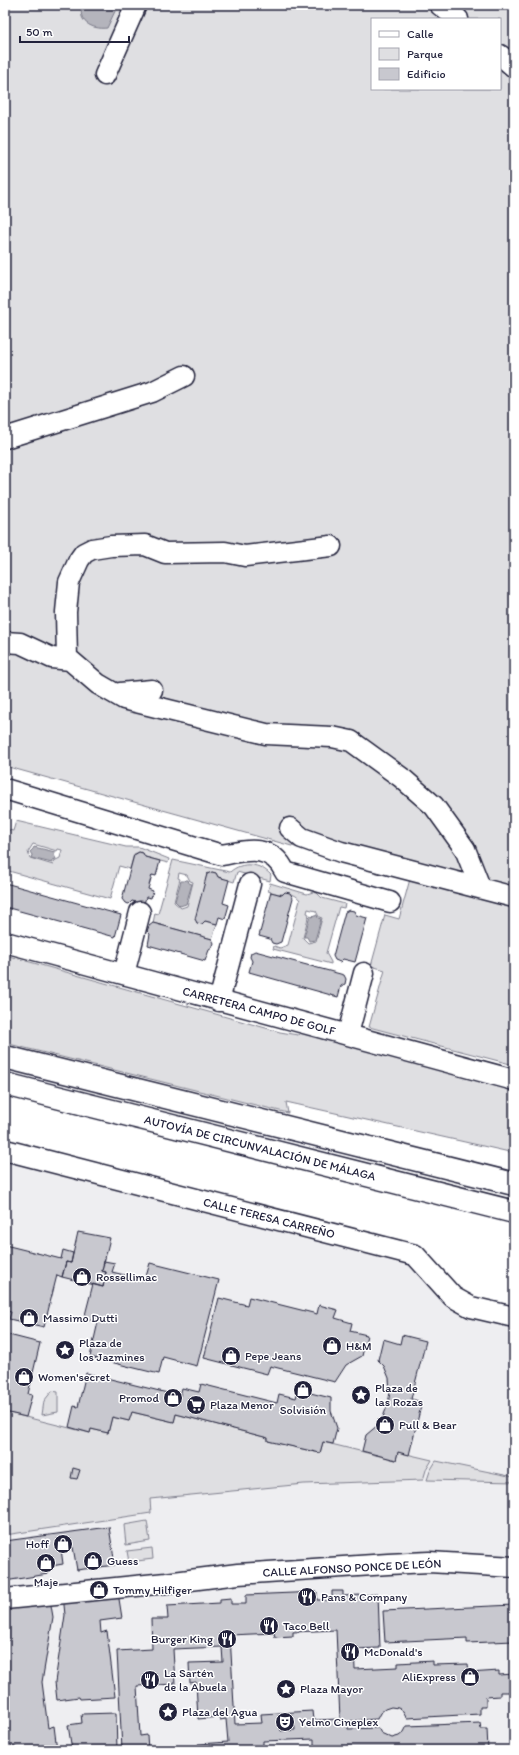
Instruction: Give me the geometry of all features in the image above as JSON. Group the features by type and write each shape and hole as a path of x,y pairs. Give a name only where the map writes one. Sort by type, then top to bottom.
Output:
{"highway":[{"path":"5,1057 514,1184"},
{"name":"AUTOVÍA DE CIRCUNVALACIÓN DE MÁLAGA","path":"5,1084 514,1212"}],"street":[{"path":"105,76 136,5"},
{"path":"440,5 457,18"},
{"path":"501,56 514,67"},
{"path":"5,438 152,392 184,376"},
{"path":"67,659 66,612 70,582 79,560 84,553 92,549 111,546 145,545 165,553 225,552 245,556 331,546"},
{"path":"5,642 20,643 52,658 70,660 98,684 124,699 266,734 332,737 351,741 402,778 434,806 464,849 480,887"},
{"path":"114,694 152,690"},
{"path":"5,789 222,855 243,851 263,851 280,862 285,872 390,902"},
{"path":"290,828 302,838 341,852 514,897"},
{"path":"219,1001 250,884"},
{"path":"124,974 140,912"},
{"name":"CARRETERA CAMPO DE GOLF","path":"5,942 514,1080"},
{"path":"348,1034 364,973"},
{"name":"CALLE TERESA CARREÑO","path":"5,1150 415,1255 454,1297 471,1307 514,1317"},
{"name":"CALLE ALFONSO PONCE DE LEÓN","path":"5,1599 166,1583 238,1574 429,1562 514,1567"}],"shaded area":[{"path":"83,5 118,5 107,28 96,28 84,20 81,11"},
{"path":"34,847 55,852 54,855 56,859 52,860 52,863 31,858 32,855 30,852"},
{"path":"188,880 189,883 192,884 186,904 180,906 175,901 181,881"},
{"path":"317,915 318,918 321,919 315,940 309,941 307,937 304,937 310,916 312,917"},
{"name":"Plaza Mayor","path":"5,1162 408,1263 455,1311 514,1327 514,1750 5,1750"}],"green space":[{"path":"5,5 514,5 514,1065 369,1027 385,970 371,966 385,915 399,919 410,879 5,766"},
{"path":"16,821 126,847 139,847 169,859 168,863 145,857 143,853 139,852 134,854 130,869 119,866 110,899 5,870 5,829 13,831","holes":["33,844 57,851 58,849 62,850 60,858 54,861 53,865 30,858 28,852"]},
{"path":"173,860 230,872 240,866 251,865 262,868 271,875 270,881 237,872 234,882 218,877 216,873 212,872 207,874 197,923 202,924 205,921 217,924 212,939 153,923 155,913 158,914","holes":["179,873 187,875 190,881 193,882 187,906 181,908 174,902 180,879 178,878"]},
{"path":"270,883 307,894 313,892 317,893 322,898 345,904 344,908 339,907 326,953 331,964 273,949 274,946 280,948 288,945 300,900 292,894 278,894 268,891","holes":["308,909 316,911 319,917 322,918 316,941 308,943 303,938 309,914 307,913"]},
{"path":"5,955 280,1032 298,1035 304,1030 514,1090 514,1153 286,1102 288,1113 5,1043"},
{"path":"52,1391 58,1392 58,1412 42,1415 44,1401"},
{"path":"5,1412 90,1433 91,1429 108,1433 112,1417 129,1421 132,1412 174,1422 176,1414 268,1438 268,1441 320,1453 323,1442 396,1460 398,1452 432,1460 426,1470 423,1480 304,1484 150,1499 151,1513 5,1535"},
{"path":"436,1461 514,1477 514,1482 427,1480"},
{"path":"147,1521 150,1541 126,1545 124,1525"},
{"path":"152,1548 153,1559 129,1562 127,1551"}],"building":[{"path":"139,852 143,853 145,857 160,861 156,876 152,875 148,889 153,891 151,898 146,897 144,904 132,901 129,904 125,903 122,899 134,855"},
{"path":"212,872 216,873 218,877 229,880 223,903 229,905 225,919 219,917 217,924 205,921 202,924 197,923 195,919 207,874"},
{"path":"5,883 121,915 115,937 5,907"},
{"path":"271,892 282,895 285,892 290,893 293,898 281,942 276,944 272,943 270,939 259,936"},
{"path":"349,910 354,911 356,915 367,918 355,962 343,959 340,962 335,960 333,956 345,912"},
{"path":"153,923 212,939 214,943 212,948 209,950 205,961 148,945 150,934 147,931 149,926"},
{"path":"255,951 344,975 346,979 345,984 341,986 338,997 249,972 252,961 250,957 251,953"},
{"path":"78,1232 110,1238 102,1271 106,1272 103,1287 62,1277 66,1262 71,1263"},
{"path":"5,1245 61,1259 63,1250 73,1253 71,1263 66,1262 62,1277 57,1275 44,1327 9,1319 11,1312 5,1311"},
{"path":"104,1261 115,1263 112,1272 145,1280 150,1263 219,1280 197,1366 163,1357 159,1374 90,1357 98,1322 84,1319 93,1284 103,1287 106,1272 102,1271"},
{"path":"249,1297 317,1314 319,1305 338,1310 335,1318 352,1323 350,1331 367,1335 362,1356 346,1365 335,1382 270,1366 267,1374 204,1358 219,1298 247,1305"},
{"path":"5,1334 40,1343 28,1394 32,1395 26,1417 5,1412"},
{"path":"402,1335 426,1341 411,1399 422,1402 409,1455 398,1452 396,1460 362,1451 366,1435 378,1425 388,1404 390,1392 389,1378 384,1366 378,1360 383,1339 400,1344"},
{"path":"86,1373 180,1396 182,1388 199,1392 201,1384 277,1403 279,1394 296,1398 298,1390 331,1398 331,1411 337,1428 333,1444 323,1442 320,1453 268,1441 268,1438 176,1414 174,1422 132,1412 129,1421 112,1417 108,1433 91,1429 90,1433 69,1427 74,1406 78,1407"},
{"path":"73,1468 80,1470 77,1479 71,1478"},
{"path":"109,1527 115,1565 77,1570 73,1547 61,1549 63,1564 46,1567 48,1574 5,1581 5,1541"},
{"path":"116,1580 122,1618 100,1621 101,1633 107,1631 115,1697 80,1699 79,1697 57,1700 55,1682 65,1615 63,1595"},
{"path":"48,1588 53,1617 42,1682 48,1728 54,1726 57,1750 16,1750 16,1747 11,1748 11,1750 5,1750 5,1595"},
{"path":"332,1591 343,1591 343,1596 378,1594 380,1648 354,1649 355,1669 398,1667 398,1663 433,1661 433,1665 468,1664 469,1673 499,1671 499,1675 514,1674 514,1692 500,1692 500,1696 486,1697 486,1707 480,1707 480,1714 407,1718 403,1711 398,1708 391,1707 380,1713 377,1719 348,1721 348,1729 378,1728 381,1733 392,1738 399,1736 404,1732 407,1726 480,1723 481,1729 487,1729 488,1750 314,1750 314,1739 263,1741 263,1750 199,1750 198,1744 228,1742 226,1719 220,1720 220,1717 198,1719 196,1682 190,1683 189,1663 223,1662 222,1647 173,1649 175,1684 137,1686 140,1736 147,1735 148,1750 122,1750 117,1651 152,1649 151,1619 168,1619 167,1606 220,1603 220,1599 231,1598 231,1604 246,1604 246,1595 317,1592 317,1600 332,1600","holes":["336,1630 340,1719 313,1720 312,1711 261,1714 262,1723 235,1724 230,1635 274,1633 275,1637 293,1636 293,1632","294,1721 295,1730 281,1731 280,1722"]},
{"path":"514,1605 514,1641 467,1643 467,1638 385,1642 383,1611"},
{"path":"116,1713 117,1750 72,1750 68,1725 82,1723 81,1714"}],"place":[{"name":"Rossellimac","path":"82,1277"},
{"name":"Massimo Dutti","path":"29,1318"},
{"name":"H&M","path":"332,1346"},
{"name":"Plaza de los Jazmines","path":"65,1350"},
{"name":"Pepe Jeans","path":"231,1356"},
{"name":"Women'secret","path":"24,1377"},
{"name":"Solvisión","path":"303,1390"},
{"name":"Plaza de las Rozas","path":"361,1395"},
{"name":"Promod","path":"173,1398"},
{"name":"Plaza Menor","path":"196,1405"},
{"name":"Pull & Bear","path":"385,1425"},
{"name":"Hoff","path":"63,1544"},
{"name":"Guess","path":"93,1561"},
{"name":"Maje","path":"46,1563"},
{"name":"Tommy Hilfiger","path":"99,1590"},
{"name":"Pans & Company","path":"307,1597"},
{"name":"Taco Bell","path":"269,1626"},
{"name":"Burger King","path":"227,1639"},
{"name":"McDonald's","path":"350,1652"},
{"name":"AliExpress","path":"470,1677"},
{"name":"La Sartén de la Abuela","path":"150,1680"},
{"name":"Plaza Mayor","path":"286,1689"},
{"name":"Plaza del Agua","path":"168,1712"},
{"name":"Yelmo Cineplex","path":"285,1722"}]}
